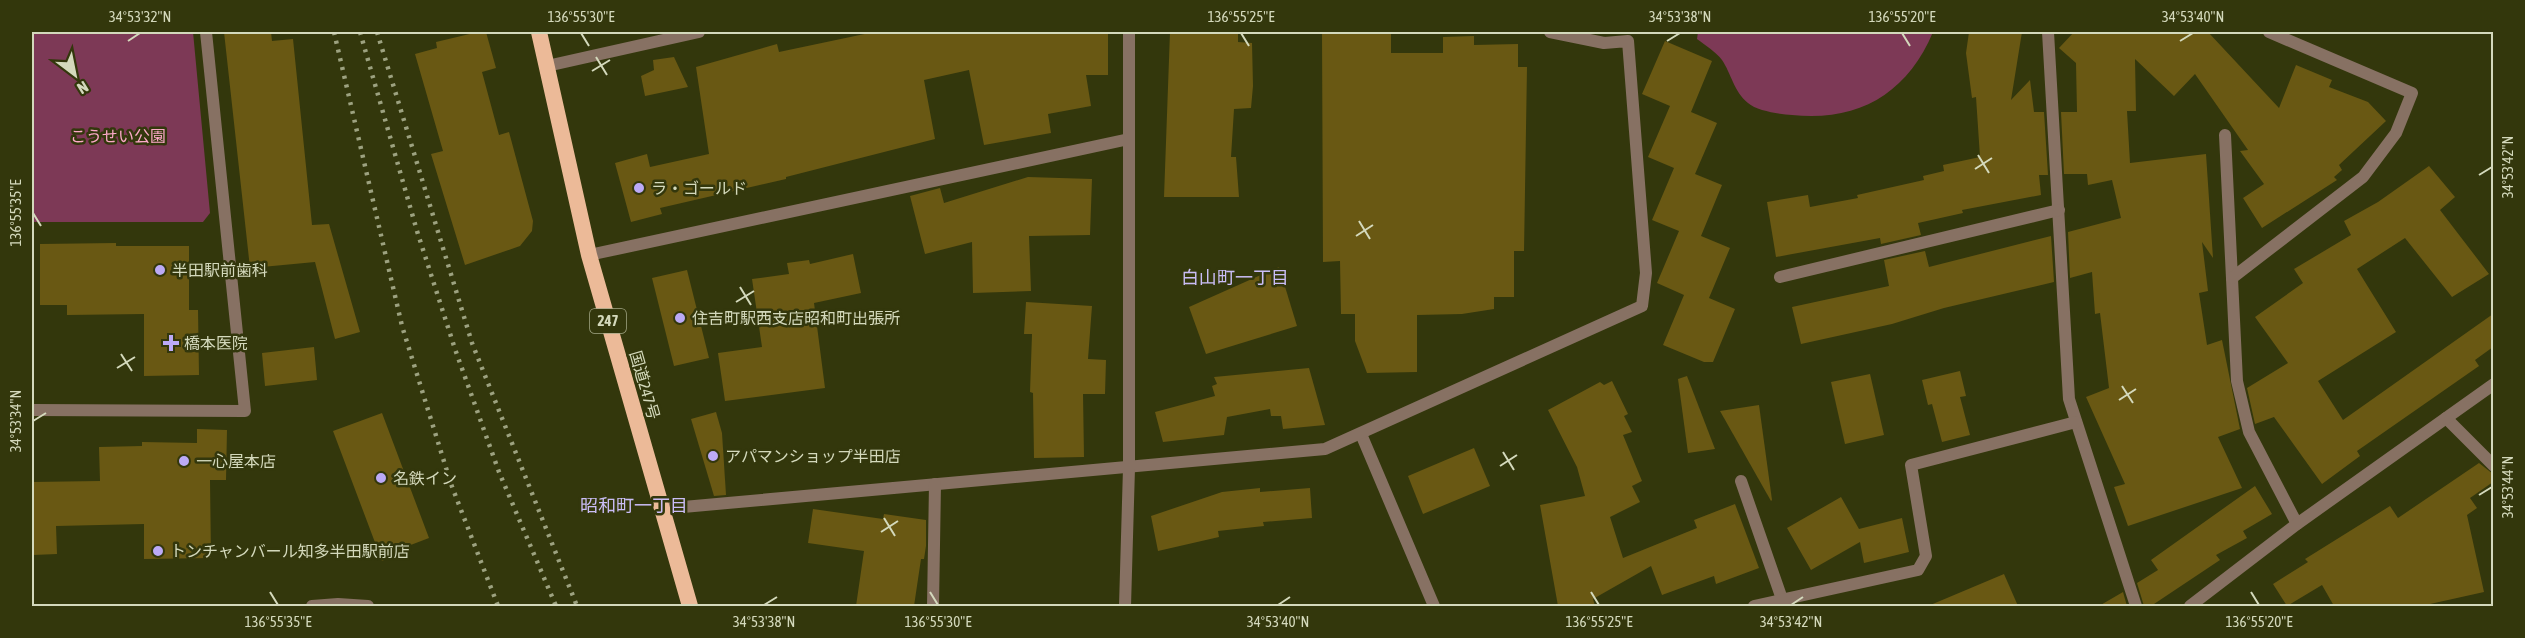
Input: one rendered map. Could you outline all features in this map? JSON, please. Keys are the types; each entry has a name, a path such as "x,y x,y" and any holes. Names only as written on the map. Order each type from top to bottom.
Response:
{"highway":[{"name":"国道247号","path":"539,32 589,255 690,606"}],"street":[{"path":"32,410 246,411 206,32"},
{"path":"547,66 699,32"},
{"path":"1125,606 1129,468 1129,32"},
{"path":"661,508 1325,449 1642,306 1646,273 1628,42 1604,43 1550,32"},
{"path":"2048,32 2069,399 2136,606"},
{"path":"2232,278 2363,177 2396,132 2412,93 2270,32"},
{"path":"2225,135 2237,381 2249,432 2297,524"},
{"path":"589,255 1128,139"},
{"path":"1780,277 2059,210"},
{"path":"2190,606 2297,524 2493,384"},
{"path":"2446,418 2493,466"},
{"path":"1754,606 1918,570 1926,556 1911,465 2076,422"},
{"path":"1361,434 1434,606"},
{"path":"1741,481 1782,599"},
{"path":"933,606 935,484"},
{"path":"312,606 339,604 368,606"}],"green space":[{"name":"こうせい公園","path":"32,32 193,32 210,213 203,222 32,222"},
{"path":"1698,32 1933,32 1922,54 1909,72 1878,99 1838,114 1816,116 1775,113 1748,103 1739,93 1722,60 1697,39"}],"building":[{"path":"224,32 271,32 272,41 293,39 312,225 329,224 360,332 335,339 315,262 250,268"},
{"path":"486,32 496,68 482,72 499,135 509,132 533,221 532,231 520,246 465,265 431,154 443,151 415,54 437,48 436,42"},
{"path":"874,32 1108,32 1108,75 1086,75 1091,106 1048,114 1051,133 984,145 969,70 924,80 935,139 786,177 786,179 660,208 662,214 631,222 615,163 647,154 650,167 709,154 696,67 777,44 779,52"},
{"path":"1170,32 1238,32 1238,42 1252,43 1251,108 1234,109 1231,157 1236,157 1239,197 1164,197"},
{"path":"1322,32 1391,32 1391,53 1443,53 1443,37 1474,36 1474,45 1518,44 1518,67 1527,67 1524,251 1514,251 1514,297 1494,297 1494,309 1462,314 1417,315 1417,372 1367,373 1355,341 1355,314 1341,314 1340,261 1323,262"},
{"path":"1969,32 2022,32 2011,100 2030,80 2034,112 2044,112 2048,175 2039,175 2041,195 1962,210 1963,213 1918,223 1921,235 1881,244 1880,238 1776,257 1767,202 1808,195 1810,207 1858,198 1857,195 1924,180 1923,176 1944,171 1943,165 1980,157 1976,97 1972,98 1966,53"},
{"path":"2074,32 2208,32 2279,108 2296,65 2332,80 2329,87 2368,102 2386,121 2339,165 2342,170 2334,177 2337,180 2262,228 2243,198 2264,184 2240,151 2248,150 2195,74 2174,96 2135,59 2136,111 2127,111 2130,163 2206,154 2213,258 2202,242 2208,291 2199,293 2207,345 2222,340 2240,429 2218,437 2242,488 2128,526 2114,487 2125,484 2086,397 2109,388 2100,313 2095,314 2092,272 2070,278 2068,232 2121,218 2112,180 2088,185 2087,174 2064,174 2061,112 2077,112 2076,63 2059,48"},
{"path":"1665,41 1712,61 1691,112 1717,123 1695,174 1722,185 1701,236 1730,248 1709,298 1735,309 1713,362 1704,362 1663,345 1684,295 1657,283 1679,231 1652,220 1674,168 1648,157 1670,106 1642,94"},
{"path":"674,57 688,87 645,96 641,76 654,70 653,60"},
{"path":"2429,166 2455,197 2440,210 2489,274 2452,297 2405,238 2357,269 2396,332 2318,381 2343,420 2493,314 2493,347 2475,360 2479,366 2357,451 2360,456 2322,484 2274,417 2255,424 2247,388 2288,363 2255,317 2303,283 2294,269 2351,235 2344,221 2378,202"},
{"path":"1028,177 1092,179 1090,235 1029,236 1031,291 973,293 972,242 925,254 910,196 940,188 944,203"},
{"path":"2051,236 2054,282 1944,308 1892,324 1801,344 1792,307 1889,286 1884,260 1925,251 1929,267"},
{"path":"116,243 116,246 189,246 189,310 198,310 199,375 144,376 144,314 67,315 67,305 40,305 40,244"},
{"path":"853,254 861,293 814,303 825,388 725,401 718,353 762,347 752,279 789,274 787,263 809,260 810,264"},
{"path":"1279,267 1297,326 1206,354 1189,307"},
{"name":"住吉町駅西支店昭和町出張所","path":"687,270 709,358 674,366 652,278"},
{"path":"1026,302 1092,306 1088,359 1106,360 1105,394 1083,394 1084,457 1034,458 1033,393 1030,392 1032,334 1024,334"},
{"path":"314,347 317,380 265,386 262,353"},
{"path":"1309,368 1325,425 1283,429 1281,416 1271,416 1270,409 1227,417 1224,435 1163,442 1155,412 1215,396 1212,386 1217,384 1214,377"},
{"path":"1960,371 1966,396 1960,397 1970,435 1942,442 1932,404 1928,405 1922,380"},
{"path":"1870,374 1884,435 1845,444 1831,382"},
{"path":"1687,376 1715,449 1688,453 1678,379"},
{"path":"1612,381 1628,414 1624,416 1632,432 1623,435 1642,481 1632,486 1640,502 1610,517 1623,558 1697,528 1694,520 1735,504 1759,568 1716,584 1714,576 1662,595 1651,566 1593,599 1595,606 1558,606 1540,505 1585,496 1577,467 1548,410 1600,382 1604,385"},
{"path":"1759,405 1772,500 1771,501 1720,411"},
{"name":"アパマンショップ半田店","path":"716,412 722,433 726,495 714,496 691,419"},
{"path":"382,413 429,538 408,546 409,550 382,561 333,431"},
{"path":"197,429 227,430 226,480 210,480 211,558 144,559 144,524 56,526 57,554 33,555 32,482 100,481 99,447 142,446 142,442 197,443"},
{"path":"1474,448 1490,486 1423,514 1408,476"},
{"path":"2479,463 2493,474 2493,482 2470,498 2477,508 2467,515 2484,592 2421,606 2334,606 2322,585 2287,606 2273,584 2308,562 2305,559 2390,506 2398,518"},
{"path":"2255,486 2272,514 2243,531 2247,538 2216,555 2220,560 2151,606 2144,606 2137,583 2158,570 2151,560"},
{"path":"1260,488 1260,492 1310,488 1312,518 1263,522 1264,526 1218,531 1219,537 1158,551 1151,516 1222,492"},
{"path":"1841,497 1859,529 1902,518 1909,552 1864,563 1860,542 1811,570 1787,528"},
{"path":"813,509 883,519 884,514 926,520 926,546 924,559 921,559 914,606 856,606 864,551 808,543"},
{"path":"2004,574 2018,606 1928,606"},
{"path":"2123,592 2127,606 2099,606"}],"railway":[{"path":"334,32 402,326 451,484 498,606"},
{"path":"360,32 417,231 455,349 499,472 556,606"},
{"path":"377,32 472,343 577,606"}],"place":[{"name":"ラ・ゴールド","path":"639,188"},
{"name":"半田駅前歯科","path":"160,270"},
{"name":"住吉町駅西支店昭和町出張所","path":"680,318"},
{"name":"橋本医院","path":"171,343"},
{"name":"アパマンショップ半田店","path":"713,456"},
{"name":"一心屋本店","path":"184,461"},
{"name":"名鉄イン","path":"381,478"},
{"name":"トンチャンバール知多半田駅前店","path":"158,551"}],"district":[{"name":"白山町一丁目","path":"1235,278"},
{"name":"昭和町一丁目","path":"634,506"}]}
